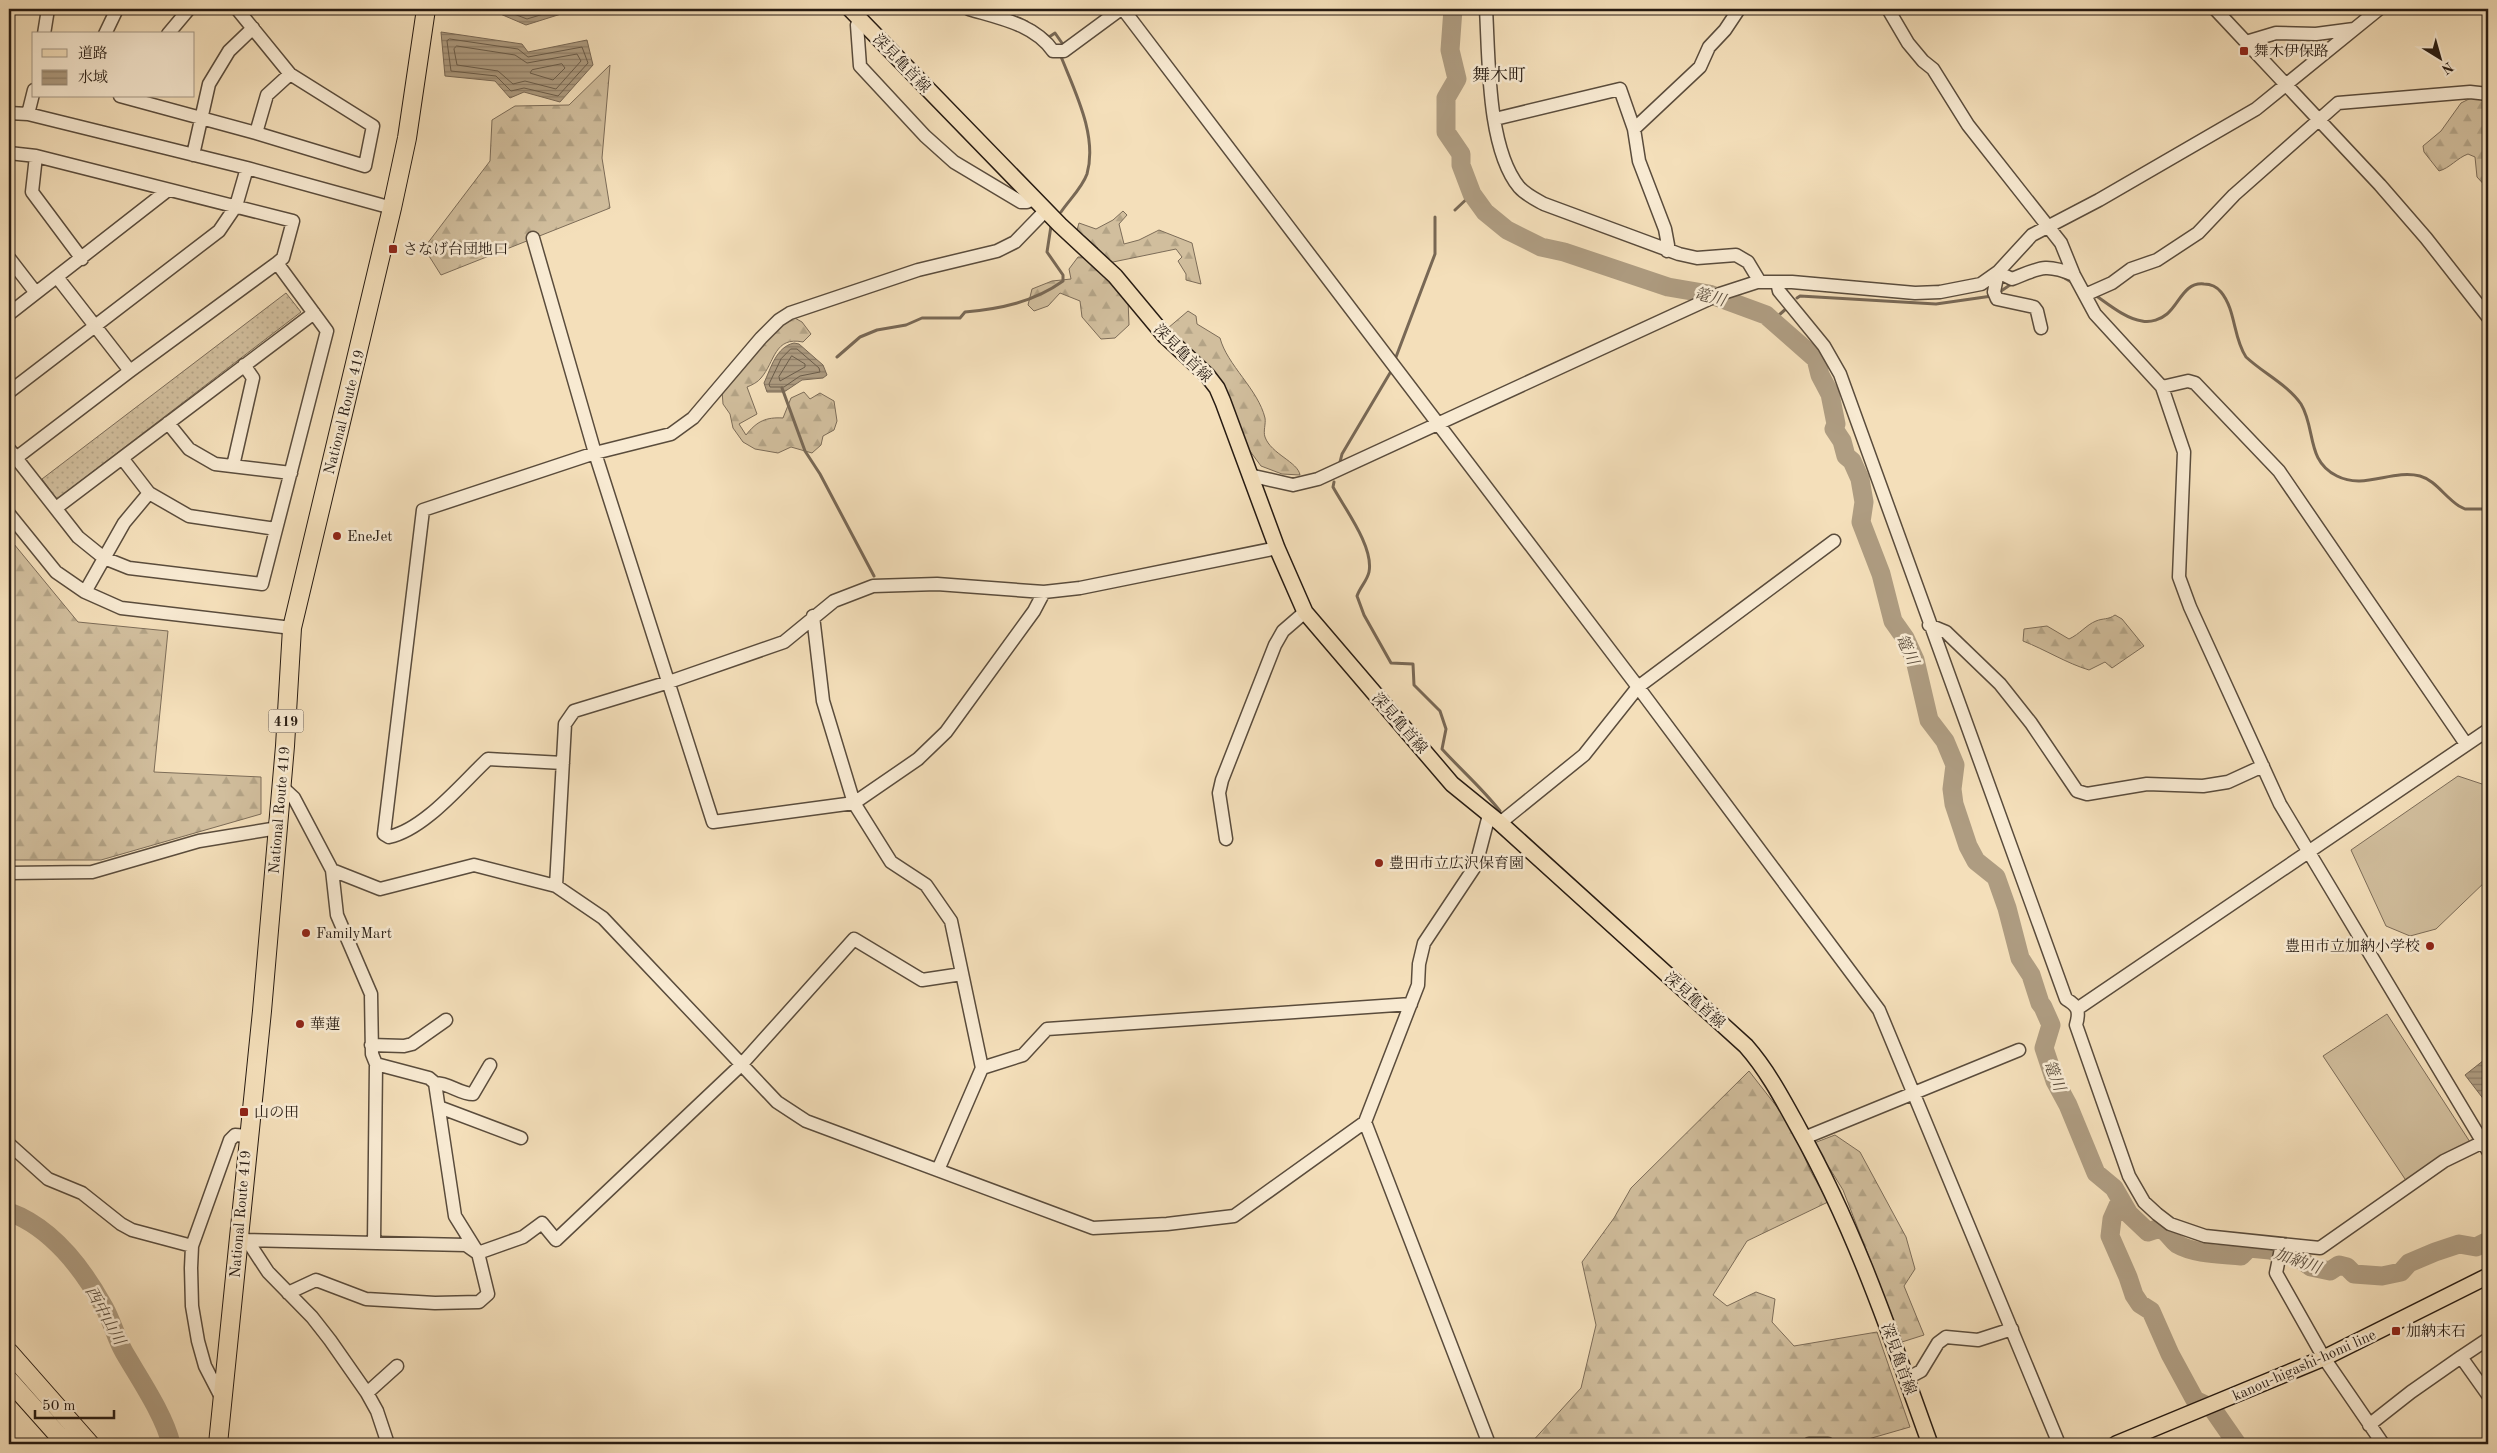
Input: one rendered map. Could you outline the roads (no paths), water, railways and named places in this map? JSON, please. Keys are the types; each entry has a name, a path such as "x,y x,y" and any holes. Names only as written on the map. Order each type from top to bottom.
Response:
{"highway":[{"name":"National Route 419","path":"218,1444 221,1397 243,1238 247,1136 278,828 292,628 392,208 407,138 426,9"},
{"path":"9,1352 90,1444"},
{"path":"9,1380 66,1444"}],"main road":[{"name":"深見亀首線","path":"855,14 1033,198 1115,276 1165,336 1207,375 1217,388 1223,402 1277,548 1305,612 1452,784 1495,819 1746,1046 1764,1067 1804,1138 1853,1234 1930,1444"},
{"name":"kanou-higashi-homi line","path":"2116,1444 2324,1358 2488,1276"}],"street":[{"path":"44,32 48,9"},
{"path":"106,32 117,9"},
{"path":"170,32 189,9"},
{"path":"132,98 145,100 365,166 373,126 290,74 237,9"},
{"path":"969,9 1026,28 1036,34 1053,51 1061,51 1122,9 1638,687 1879,1010 2059,1444"},
{"path":"1486,9 1492,106 1506,165 1520,188 1530,197 1667,251 1697,258 1736,255 1748,262 1758,282"},
{"path":"1634,129 1700,67 1709,46 1725,30 1739,9"},
{"path":"2215,9 2426,238 2488,317"},
{"path":"1250,474 1280,484 1303,484 1720,294 1758,282 1797,282 1915,293 1940,292 1981,284 1998,272 2032,235 2099,200 2256,109 2379,9"},
{"path":"1777,282 1779,291 1824,346 1840,374 2066,999 2075,1004 2077,1009 2079,1015 2076,1024 2129,1176 2144,1202 2170,1224 2205,1236 2282,1246 2320,1248 2444,1161 2486,1146 2280,804 2180,583 2184,452 2162,387 2095,314 2074,275 2065,251 2049,226 2039,218 1984,146 1933,69 1923,61 1908,43 1892,10"},
{"path":"855,14 858,62 888,98 954,162 1021,202 1027,202 1033,198"},
{"path":"193,155 209,84 230,51 253,28"},
{"path":"2246,42 2276,33 2316,34 2354,29"},
{"path":"256,133 267,95 290,74"},
{"path":"1495,119 1620,88 1634,129 1639,161 1665,229 1667,251"},
{"path":"2085,295 2112,283 2131,269 2157,260 2198,233 2234,195 2318,119 2343,101 2470,92 2488,94"},
{"path":"28,114 32,98"},
{"path":"9,114 28,114 247,168 392,208"},
{"path":"9,153 36,156 293,221 283,258 277,263 130,371 12,453 78,537 104,558 129,568 262,584 327,331 277,263"},
{"path":"36,156 32,192 82,258"},
{"path":"9,392 219,231 236,206 247,168"},
{"path":"9,314 168,190"},
{"path":"563,763 488,759 416,825 394,836 389,837 384,834 423,510 595,453 671,434 683,427 778,320 790,313 918,270 997,252 1021,236 1046,210"},
{"path":"532,238 595,453 713,822 854,803 918,760 946,732 1034,611 1044,592"},
{"path":"9,258 36,293"},
{"path":"1998,272 2012,279 2053,266 2074,275"},
{"path":"1998,272 1994,292 2002,300 2034,307 2041,328"},
{"path":"57,277 130,371"},
{"path":"56,508 314,312"},
{"path":"233,466 253,378 244,365"},
{"path":"2162,387 2188,382 2195,383 2279,471 2466,744"},
{"path":"168,423 189,449 215,464 290,473"},
{"path":"122,458 149,493 189,516 276,529"},
{"path":"85,592 124,523 149,493"},
{"path":"9,514 56,572 85,592 121,608 292,628"},
{"path":"332,870 380,889 474,864 556,886 603,918 777,1102 806,1121 1093,1228 1167,1224 1234,1216 1365,1122 1418,985 1419,964 1424,943 1476,865 1495,819 1584,755 1638,687 1834,540"},
{"path":"556,886 565,724 574,711 669,682 784,642 834,600 873,586 937,584 1044,592 1080,588 1277,548"},
{"path":"1226,839 1219,793 1222,780 1275,644 1283,631 1305,612"},
{"path":"813,616 823,701 854,803 891,862 926,885 950,921 962,974 982,1068 938,1170"},
{"path":"1930,625 1946,632 2000,684 2031,723 2077,791 2087,794 2147,784 2203,786 2228,782 2263,766"},
{"path":"2077,1009 2466,744 2487,733"},
{"path":"281,786 294,798 332,870 337,916 371,994 372,1054 376,1064 374,1242"},
{"path":"9,873 92,872 198,841 278,828"},
{"path":"478,1253 523,1237 542,1223 556,1240 741,1065 854,939 922,980 962,974"},
{"path":"982,1068 1023,1056 1047,1029 1411,1004"},
{"path":"372,1045 404,1046 412,1044 446,1020"},
{"path":"1804,1138 1914,1091 2019,1050"},
{"path":"376,1064 429,1078 435,1083 473,1094 490,1065"},
{"path":"288,1293 316,1280 366,1299 435,1303 479,1302 488,1294 478,1253 455,1216 435,1083"},
{"path":"439,1107 521,1138"},
{"path":"1365,1122 1489,1444"},
{"path":"221,1397 205,1366 198,1341 192,1306 192,1246 230,1140 235,1135 247,1136"},
{"path":"9,1144 48,1179 82,1193 121,1224 132,1230 192,1246"},
{"path":"243,1238 466,1245 478,1253"},
{"path":"243,1238 268,1272 312,1317 367,1393 377,1411 388,1444"},
{"path":"2282,1246 2276,1273 2324,1358 2383,1444"},
{"path":"1906,1379 1921,1371 1938,1342 1946,1337 1978,1340 2012,1330"},
{"path":"2370,1425 2411,1392 2488,1339"},
{"path":"2462,1357 2488,1394"},
{"path":"367,1393 397,1366"},
{"path":"1809,1444 1828,1444"}],"water":[{"path":"496,9 577,9 526,25 498,13"},
{"path":"441,32 522,44 528,52 587,40 593,65 560,102 524,92 510,98 495,81 445,76"},
{"path":"794,343 799,344 823,365 827,375 823,378 802,380 784,392 767,392 764,383 778,353"},
{"path":"2484,1060 2488,1066 2488,1105 2465,1075"}],"waterway":[{"name":"篭川","path":"1453,9 1450,50 1457,79 1446,98 1446,132 1461,154 1461,165 1472,194 1485,212 1507,230 1541,247 1564,252 1668,287 1709,294 1766,315 1816,359 1820,375 1830,394 1836,424 1834,429 1842,441 1846,456 1852,461 1860,479 1864,502 1861,522 1881,574 1893,621 1905,638 1915,660 1929,720 1945,741 1955,765 1952,789 1954,804 1968,846 1976,861 1996,877 2007,908 2020,958 2031,975 2040,1003 2051,1025 2044,1048 2055,1081 2068,1105 2096,1173 2114,1188 2129,1214 2148,1232 2160,1228 2177,1244 2191,1250 2241,1256 2249,1248 2270,1250 2297,1257 2311,1267 2330,1271 2339,1265 2347,1267 2354,1274 2382,1276 2401,1272 2409,1263 2435,1252 2459,1244 2476,1247 2488,1241"},
{"path":"1007,14 1027,22"},
{"path":"1032,25 1049,37 1055,33 1064,46"},
{"path":"1060,54 1083,113 1087,128 1090,159 1085,179 1061,212"},
{"path":"1455,210 1472,194"},
{"path":"1396,357 1435,254 1435,217"},
{"path":"837,357 860,337 877,330 906,325 922,318 960,318 965,312 991,309 1016,303 1052,288 1063,281 1063,275 1047,252 1051,226"},
{"path":"2061,276 2073,283"},
{"path":"1998,293 2013,283"},
{"path":"2095,295 2117,311 2136,320 2152,321 2167,314 2192,286 2197,284 2214,286 2226,299 2246,357 2282,385 2301,404 2306,414 2316,453 2320,462 2327,470 2347,480 2357,481 2399,475 2420,476 2430,481 2465,509 2488,509"},
{"path":"1797,298 1800,296 1936,304 1992,296"},
{"path":"1766,315 1779,315 1787,308"},
{"path":"1340,462 1342,454 1390,373"},
{"path":"782,388 805,451 820,474 874,576"},
{"path":"1334,482 1333,487 1357,528 1367,551 1369,572 1357,596 1364,615 1391,663 1413,664 1414,685 1440,711 1446,729 1442,749 1500,811"},
{"name":"篭川","path":"2120,1201 2112,1219 2110,1236 2134,1295 2140,1304 2151,1311 2170,1354 2195,1400 2212,1408 2237,1444"},
{"name":"西中山川","path":"9,1212 39,1228 52,1239 76,1264 86,1278 107,1312 124,1352 157,1409 171,1444"}],"place":[{"name":"舞木伊保路","path":"2244,51"},
{"name":"さなげ台団地口","path":"393,249"},
{"name":"EneJet","path":"337,536"},
{"name":"豊田市立広沢保育園","path":"1379,863"},
{"name":"FamilyMart","path":"306,933"},
{"name":"豊田市立加納小学校","path":"2430,946"},
{"name":"華蓮","path":"300,1024"},
{"name":"山の田","path":"244,1112"},
{"name":"加納末石","path":"2396,1331"}],"district":[{"name":"舞木町","path":"1499,75"}],"water label":[{"name":"加納川","path":"2298,1260"}]}
